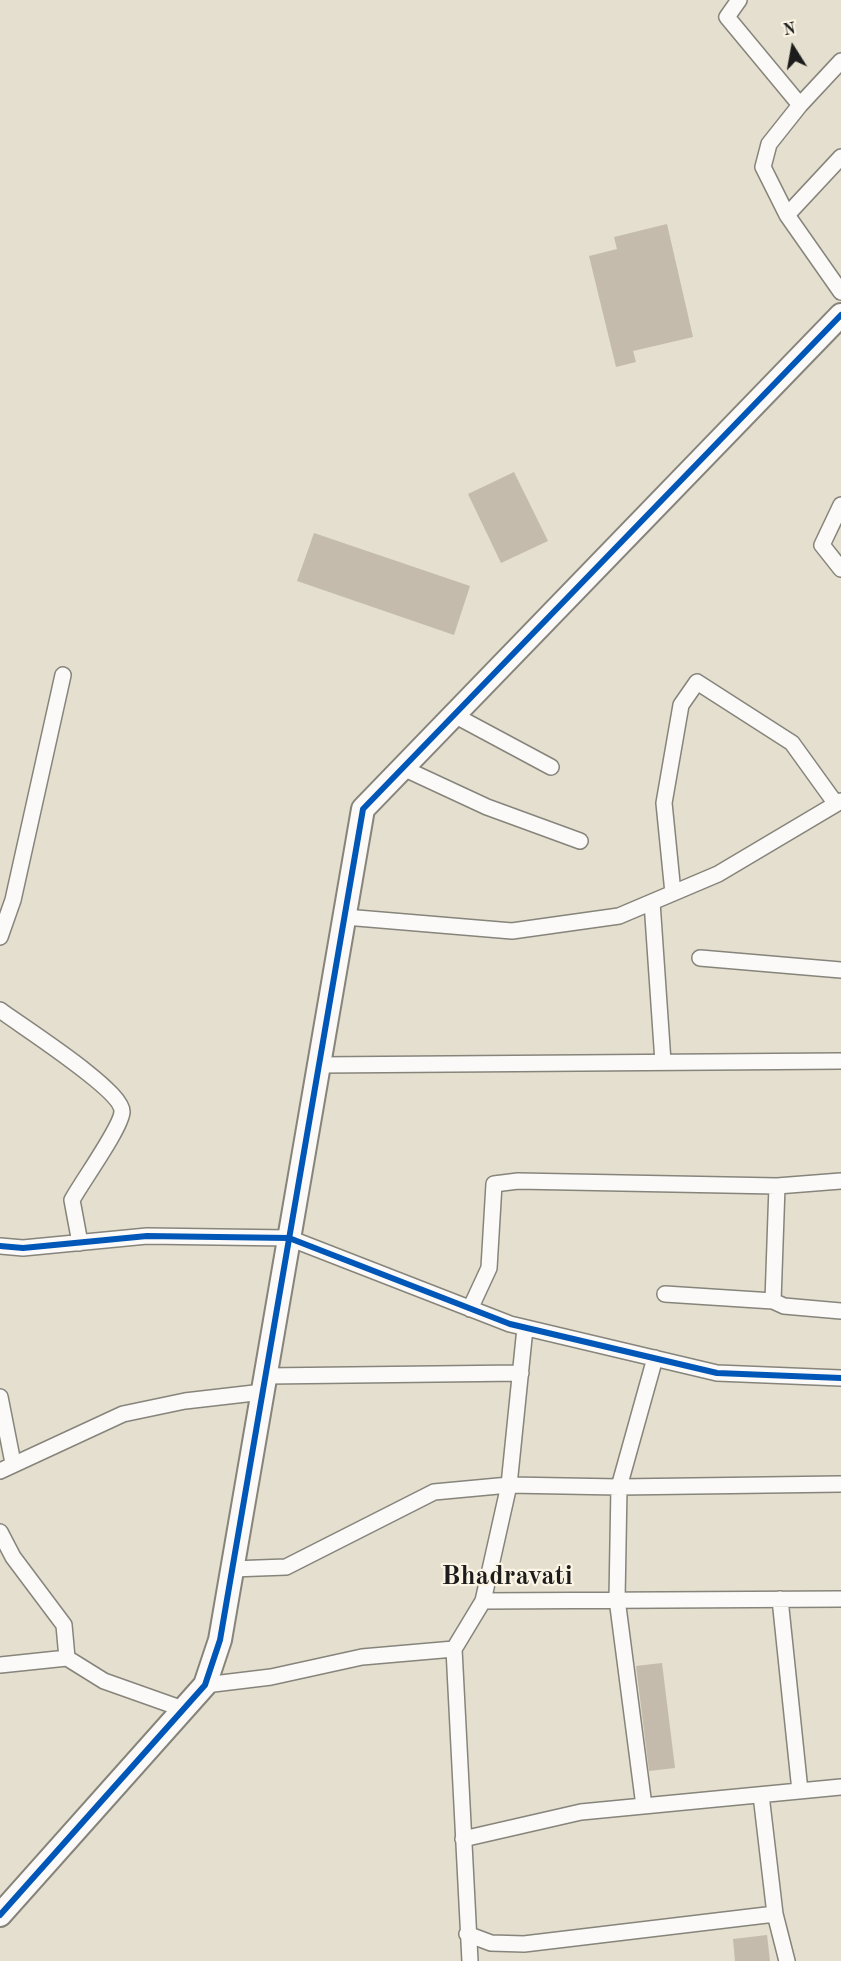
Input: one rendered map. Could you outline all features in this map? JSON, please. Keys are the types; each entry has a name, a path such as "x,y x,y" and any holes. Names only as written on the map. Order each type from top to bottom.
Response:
{"street":[{"path":"739,0 727,17 800,105"},
{"path":"841,61 800,105 769,144 763,167 787,215 841,292"},
{"path":"787,215 841,157"},
{"path":"0,1915 205,1685 220,1640 363,809 841,315"},
{"path":"841,505 822,545 841,569"},
{"path":"0,937 13,900 63,675"},
{"path":"345,917 512,931 619,916 718,874 838,803 792,743 697,682 681,705 664,803 673,893"},
{"path":"454,715 550,767"},
{"path":"403,768 487,807 580,841"},
{"path":"652,902 663,1062"},
{"path":"700,958 841,970"},
{"path":"0,1010 101,1083 120,1102 122,1114 111,1137 72,1200 80,1243"},
{"path":"319,1065 841,1060"},
{"path":"470,1309 489,1268 494,1184 518,1181 777,1185 841,1181"},
{"path":"773,1301 777,1185"},
{"path":"0,1246 23,1248 147,1236 289,1238 470,1309 525,1328 717,1373 841,1378"},
{"path":"665,1294 773,1301 784,1306 841,1311"},
{"path":"470,1961 454,1649 483,1601 509,1485 525,1328"},
{"path":"644,1806 617,1599 619,1487 655,1358"},
{"path":"0,1396 7,1467 22,1463 123,1414 264,1384 521,1373"},
{"path":"232,1569 286,1567 434,1492 509,1485 619,1487 841,1484"},
{"path":"0,1532 13,1557 64,1625 67,1658"},
{"path":"780,1599 800,1791"},
{"path":"483,1601 841,1599"},
{"path":"205,1685 271,1677 362,1657 454,1649"},
{"path":"0,1665 67,1658 104,1681 183,1709"},
{"path":"463,1839 581,1812 841,1787"},
{"path":"761,1795 775,1914 787,1961"},
{"path":"467,1934 491,1943 524,1944 775,1914"}],"building":[{"path":"667,224 693,337 633,351 636,362 616,367 589,256 617,249 614,237"},
{"path":"514,472 548,541 501,563 468,494"},
{"path":"314,533 470,586 454,635 297,581"},
{"path":"662,1663 675,1768 649,1771 636,1666"},
{"path":"767,1935 770,1961 735,1961 733,1939"}],"cycle path":[{"path":"0,1915 205,1685 220,1640 363,809 841,315"},
{"path":"0,1246 23,1248 147,1236 289,1238 510,1324 717,1373 841,1378"}],"district":[{"name":"Bhadravati","path":"507,1577"}]}
